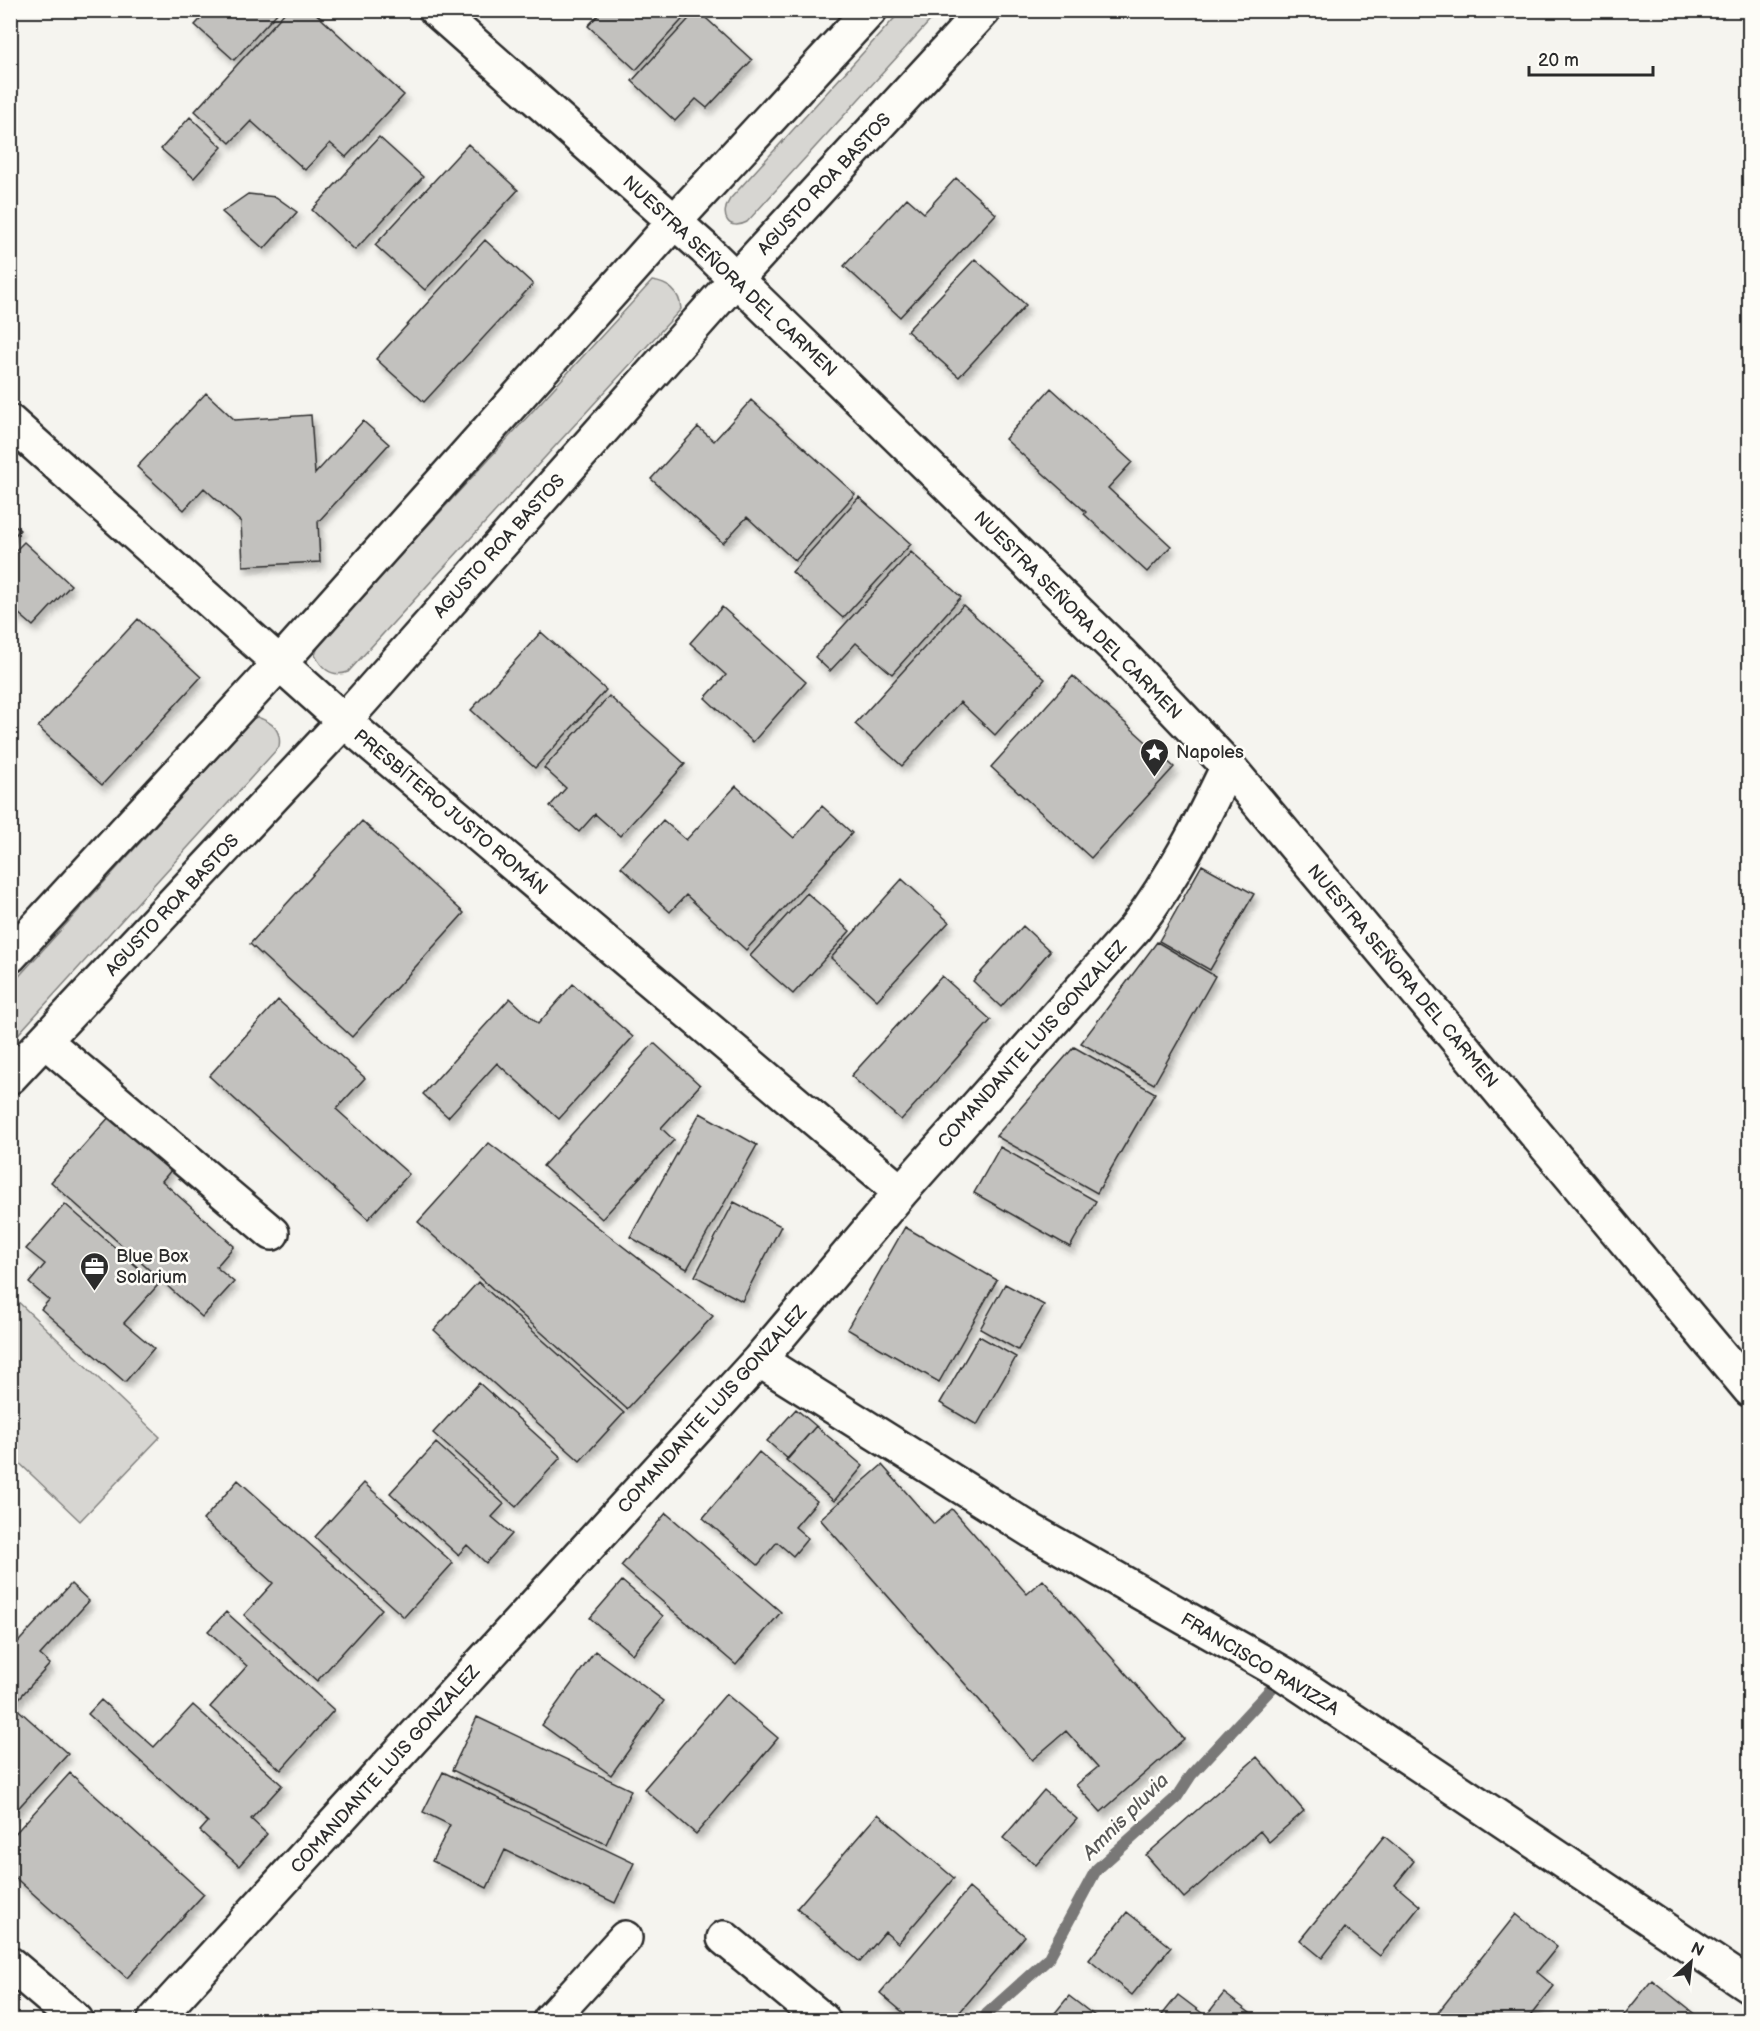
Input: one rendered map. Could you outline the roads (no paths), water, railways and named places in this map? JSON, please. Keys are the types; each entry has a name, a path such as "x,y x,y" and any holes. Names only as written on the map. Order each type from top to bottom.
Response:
{"street":[{"name":"NUESTRA SEÑORA DEL CARMEN","path":"436,10 675,221 736,279 1119,652 1228,766 1749,1390"},
{"path":"10,956 280,663 675,221 870,10"},
{"name":"AGUSTO ROA BASTOS","path":"10,1077 344,721 736,279 984,10"},
{"name":"PRESBÍTERO JUSTO ROMÁN","path":"10,422 344,721 901,1191"},
{"name":"COMANDANTE LUIS GONZALEZ","path":"155,2020 759,1360 901,1191 1141,921 1198,829 1228,766"},
{"path":"45,1041 272,1233"},
{"name":"FRANCISCO RAVIZZA","path":"759,1360 1032,1531 1284,1674 1749,1986"},
{"path":"550,2020 625,1938"},
{"path":"724,1938 823,2020"},
{"path":"10,1964 76,2020"}],"waterway":[{"name":"Amnis pluvia","path":"984,2020 987,2014 1048,1959 1096,1870 1176,1798 1191,1775 1283,1676"}],"place":[{"name":"Napoles","path":"1155,778"},
{"name":"Blue Box Solarium","path":"95,1292"}]}
